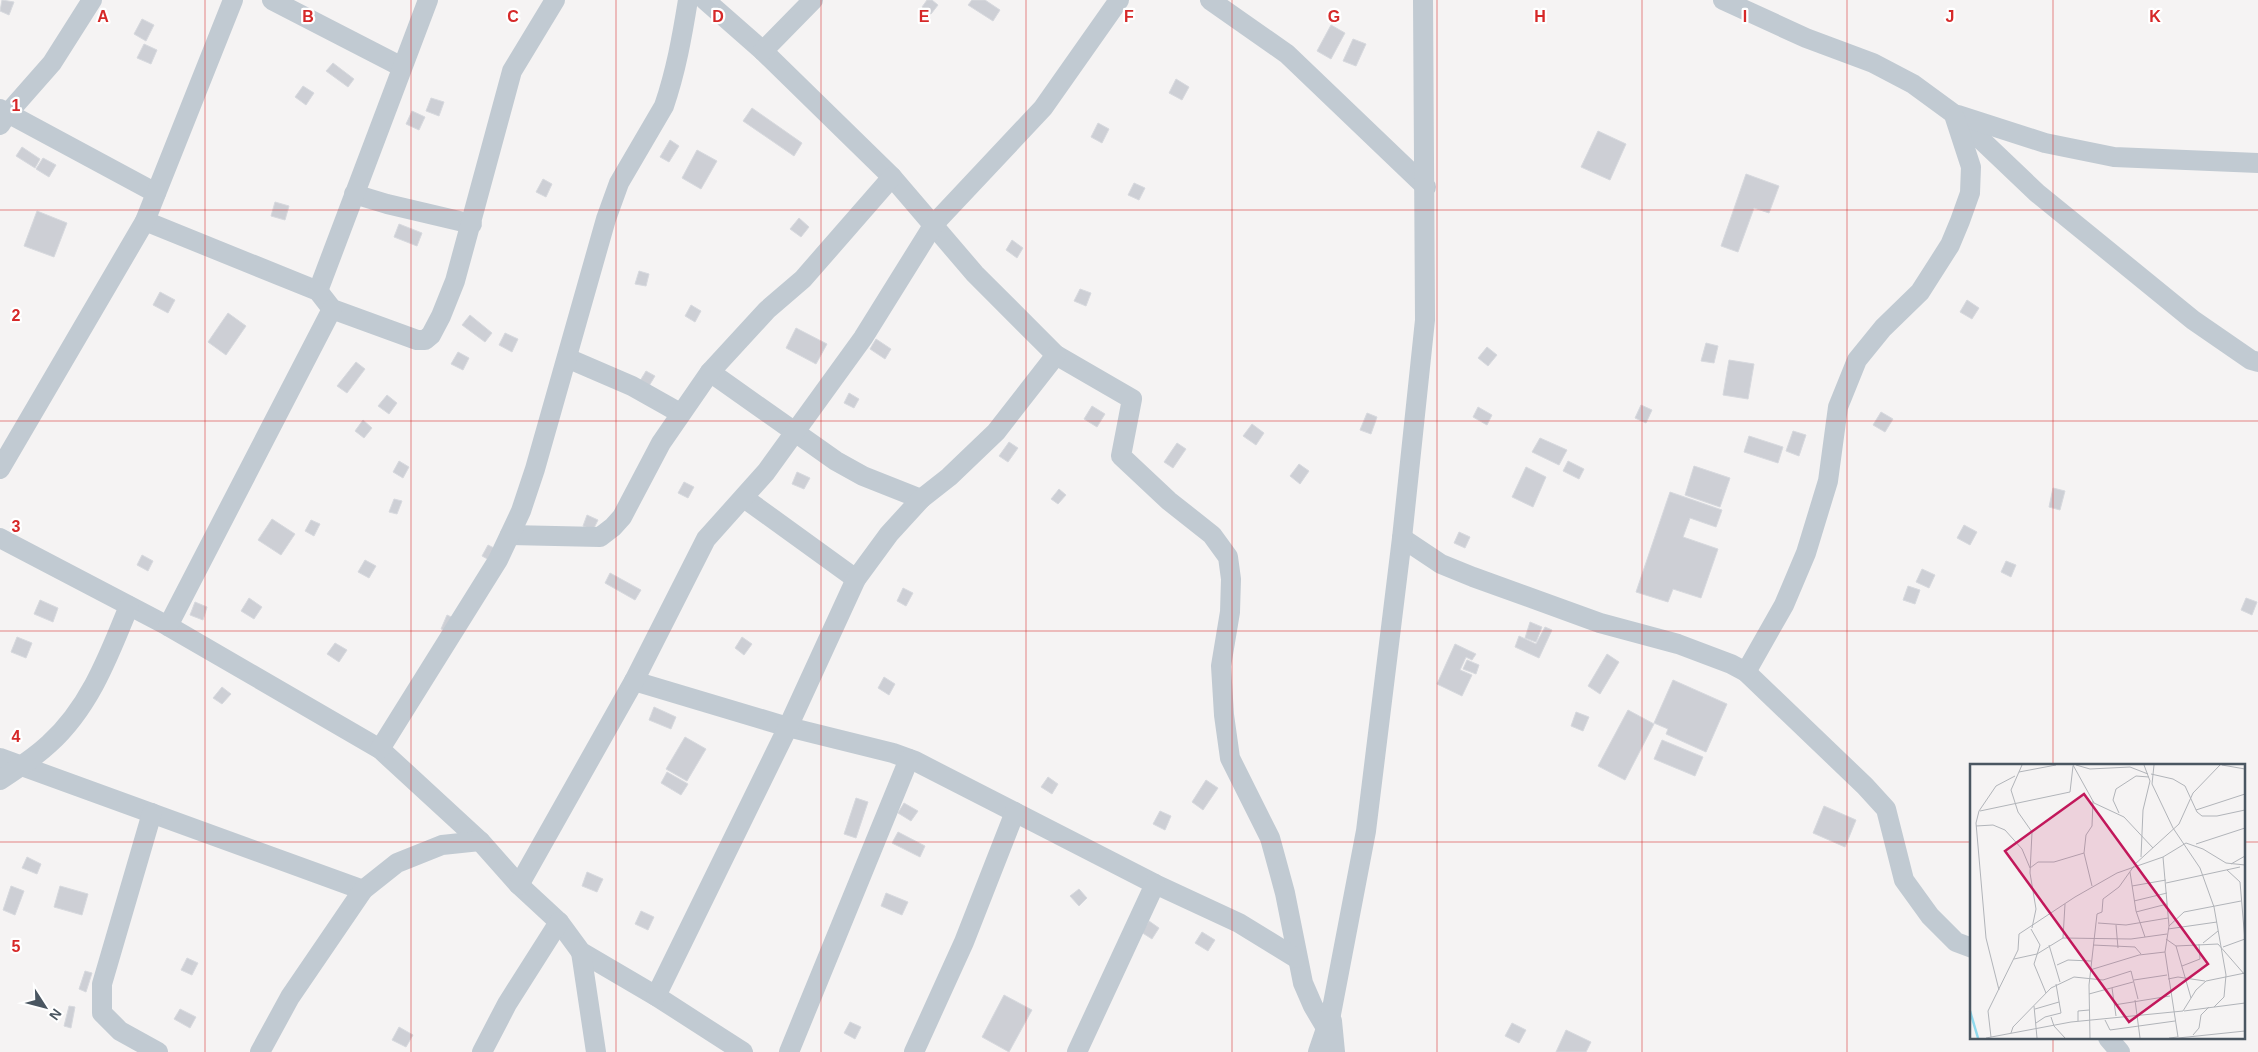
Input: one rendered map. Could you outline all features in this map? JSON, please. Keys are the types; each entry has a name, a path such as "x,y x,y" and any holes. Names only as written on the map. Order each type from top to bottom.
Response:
{"street":[{"path":"92,0 52,63 3,115 156,193"},
{"path":"0,469 145,221 233,0"},
{"path":"272,0 402,67"},
{"path":"318,291 428,0"},
{"path":"145,221 318,291 332,309 416,340 425,340 431,335 441,316 455,282 512,70 554,0"},
{"path":"380,749 498,560 510,535 535,469 606,219 619,183 666,100 678,66 688,0"},
{"path":"705,0 763,51 892,177 975,274 1056,354 1132,399 1121,456 1169,500 1212,535 1228,557 1231,579 1230,612 1221,666 1224,715 1230,758 1270,838 1285,893 1296,958 1312,1006 1329,1021 1335,1052"},
{"path":"763,51 813,0"},
{"path":"519,885 634,681 696,555 706,539 744,498 863,338 934,224 1042,108 1119,0"},
{"path":"1210,0 1287,54 1426,187"},
{"path":"1318,1052 1329,1021 1366,831 1402,538 1425,320 1426,187 1423,0"},
{"path":"1723,0 1806,38 1873,63 1913,84 1954,114 2037,193 2193,320 2251,360 2258,362"},
{"path":"1954,114 2045,143 2114,157 2258,163"},
{"path":"1746,672 1784,606 1806,553 1828,481 1838,407 1856,360 1883,328 1920,292 1950,245 1960,221 1970,193 1971,167 1954,114"},
{"path":"510,535 600,537 613,528 622,517 680,413 710,372 767,310 803,279 892,177"},
{"path":"354,194 387,204 472,224"},
{"path":"168,626 332,309"},
{"path":"656,996 788,727 856,579 889,534 921,499 949,477 996,432 1056,354"},
{"path":"567,358 632,386 680,413"},
{"path":"710,372 836,462 863,476 921,499"},
{"path":"744,498 856,579"},
{"path":"0,538 168,626 380,749 480,840 519,885 559,922 581,952 656,996 743,1052"},
{"path":"1402,538 1441,564 1472,577 1600,623 1678,644 1731,664 1746,672 1865,786 1886,809 1904,880 1930,916 1956,942 1970,947"},
{"path":"0,780 50,744 78,712 106,663 129,606"},
{"path":"634,681 788,727 909,759 1155,884 1239,923 1296,958"},
{"path":"0,758 364,890"},
{"path":"789,1052 909,759"},
{"path":"152,812 102,984 102,1013 120,1031 158,1052"},
{"path":"914,1052 964,942 1015,812"},
{"path":"260,1052 290,997 364,890 397,863 442,846 480,840"},
{"path":"1077,1052 1155,884"},
{"path":"482,1052 507,1004 559,922"},
{"path":"581,952 596,1052"},
{"path":"2110,1040 2120,1052"}],"building":[{"path":"2,0 14,2 9,15 0,11"},
{"path":"927,0 932,0 938,5 931,14 922,7"},
{"path":"972,0 985,0 1000,10 993,21 968,5"},
{"path":"142,19 154,25 146,41 134,34"},
{"path":"1331,25 1345,33 1331,59 1317,51"},
{"path":"1353,39 1366,44 1356,66 1343,61"},
{"path":"144,44 157,50 151,64 137,58"},
{"path":"333,63 354,79 348,87 326,71"},
{"path":"1176,79 1189,87 1182,100 1169,93"},
{"path":"303,86 314,93 306,105 295,97"},
{"path":"431,98 444,102 439,116 426,111"},
{"path":"752,108 802,143 794,156 743,121"},
{"path":"412,111 425,117 419,130 406,124"},
{"path":"1098,123 1109,129 1102,143 1091,137"},
{"path":"1598,131 1626,144 1610,180 1581,167"},
{"path":"670,140 679,146 669,162 660,157"},
{"path":"22,147 40,159 35,168 16,156"},
{"path":"697,150 717,161 701,189 682,178"},
{"path":"43,158 56,165 49,177 36,169"},
{"path":"1746,174 1779,186 1769,213 1754,208 1738,252 1721,246"},
{"path":"543,179 552,184 546,197 536,192"},
{"path":"1134,183 1145,188 1139,200 1128,195"},
{"path":"275,202 289,206 285,220 271,216"},
{"path":"37,211 67,223 54,257 24,246"},
{"path":"799,218 809,227 801,237 790,229"},
{"path":"399,224 422,233 417,246 394,237"},
{"path":"1012,240 1023,248 1017,258 1006,250"},
{"path":"639,271 649,274 646,286 635,284"},
{"path":"1080,289 1091,293 1086,306 1074,301"},
{"path":"160,292 175,300 168,313 153,305"},
{"path":"1967,300 1979,308 1972,319 1960,312"},
{"path":"691,305 701,311 695,322 685,316"},
{"path":"228,313 246,326 226,355 208,342"},
{"path":"470,315 492,333 485,342 462,325"},
{"path":"796,328 827,344 816,364 786,348"},
{"path":"505,333 518,339 512,352 499,345"},
{"path":"876,339 891,349 885,359 870,349"},
{"path":"1706,343 1718,346 1714,363 1701,361"},
{"path":"1487,347 1497,355 1488,366 1478,358"},
{"path":"458,352 469,358 463,370 451,364"},
{"path":"1729,360 1754,364 1748,399 1723,395"},
{"path":"356,362 365,369 347,393 337,386"},
{"path":"646,371 655,376 649,386 640,381"},
{"path":"849,393 859,399 854,408 844,403"},
{"path":"387,395 397,403 389,414 378,406"},
{"path":"1641,405 1652,410 1646,423 1635,418"},
{"path":"1092,406 1105,414 1097,427 1084,419"},
{"path":"1478,407 1492,415 1487,425 1473,417"},
{"path":"1881,412 1893,419 1885,432 1873,425"},
{"path":"1367,413 1377,417 1371,434 1360,430"},
{"path":"363,420 372,428 364,438 355,431"},
{"path":"1252,424 1264,433 1256,445 1243,436"},
{"path":"1793,431 1806,435 1799,456 1786,451"},
{"path":"1749,436 1783,447 1778,463 1744,452"},
{"path":"1540,438 1567,450 1559,465 1532,452"},
{"path":"1009,442 1018,448 1008,462 999,456"},
{"path":"1177,443 1186,449 1173,468 1164,462"},
{"path":"399,461 409,467 403,478 393,472"},
{"path":"1568,461 1584,469 1579,479 1563,471"},
{"path":"1299,464 1309,471 1300,484 1290,476"},
{"path":"1694,466 1730,478 1720,507 1685,495"},
{"path":"1526,467 1546,477 1533,507 1512,497"},
{"path":"797,472 810,478 804,489 792,484"},
{"path":"684,482 694,487 688,498 678,493"},
{"path":"2053,488 2065,491 2060,510 2049,507"},
{"path":"1059,489 1066,495 1058,504 1051,499"},
{"path":"1670,492 1722,510 1716,527 1690,518 1683,537 1718,549 1701,598 1673,589 1668,602 1636,592"},
{"path":"394,499 402,501 397,514 389,512"},
{"path":"587,515 598,520 593,530 583,526"},
{"path":"272,519 295,534 281,555 258,540"},
{"path":"311,520 320,524 314,536 305,531"},
{"path":"1964,525 1977,532 1970,545 1957,538"},
{"path":"1459,532 1470,537 1465,548 1454,543"},
{"path":"488,545 500,551 493,562 482,556"},
{"path":"142,555 153,561 148,571 137,565"},
{"path":"365,560 376,566 369,578 358,572"},
{"path":"2006,561 2016,565 2011,577 2001,572"},
{"path":"1922,569 1935,575 1929,588 1916,582"},
{"path":"610,573 641,590 635,600 605,583"},
{"path":"1908,586 1920,590 1915,604 1903,600"},
{"path":"903,588 913,593 906,606 897,601"},
{"path":"249,598 262,607 254,619 241,611"},
{"path":"2246,598 2257,602 2252,615 2241,610"},
{"path":"40,600 58,608 53,622 34,614"},
{"path":"195,602 207,607 203,620 190,615"},
{"path":"447,615 458,620 452,633 441,629"},
{"path":"1530,622 1542,627 1536,642 1525,638"},
{"path":"1545,627 1552,630 1539,658 1515,647 1519,636 1536,644"},
{"path":"17,637 32,643 26,658 11,652"},
{"path":"742,637 752,644 744,655 735,648"},
{"path":"335,643 347,650 339,662 327,654"},
{"path":"1455,644 1476,654 1472,660 1466,657 1460,670 1472,675 1462,696 1437,684"},
{"path":"1607,654 1619,662 1600,694 1588,686"},
{"path":"1467,660 1479,665 1476,674 1463,669"},
{"path":"884,677 895,684 889,695 878,688"},
{"path":"1673,680 1727,704 1706,752 1666,734 1668,729 1654,723"},
{"path":"222,687 231,694 222,704 213,698"},
{"path":"654,707 676,717 671,729 649,720"},
{"path":"1628,710 1654,724 1625,780 1598,766"},
{"path":"1576,712 1589,717 1583,731 1571,726"},
{"path":"685,737 706,749 687,781 666,769"},
{"path":"1662,740 1703,757 1695,776 1654,759"},
{"path":"667,772 688,784 681,795 661,783"},
{"path":"1048,777 1058,784 1052,794 1041,787"},
{"path":"1206,780 1218,788 1203,810 1192,802"},
{"path":"856,798 868,802 856,838 844,834"},
{"path":"904,803 918,811 911,821 898,813"},
{"path":"1824,806 1856,820 1845,847 1813,833"},
{"path":"1160,811 1171,816 1165,830 1153,824"},
{"path":"898,832 925,846 920,857 892,843"},
{"path":"27,857 41,864 37,874 22,868"},
{"path":"587,872 603,879 597,892 582,886"},
{"path":"11,886 24,891 15,915 3,910"},
{"path":"60,886 88,894 82,915 54,907"},
{"path":"1079,889 1087,898 1079,906 1070,896"},
{"path":"886,893 908,902 902,915 881,906"},
{"path":"641,911 654,917 648,930 635,924"},
{"path":"1149,921 1159,928 1152,939 1141,932"},
{"path":"1202,932 1215,940 1208,951 1195,943"},
{"path":"187,958 198,963 192,975 181,970"},
{"path":"85,971 92,973 86,992 79,989"},
{"path":"1004,995 1032,1010 1009,1052 982,1037"},
{"path":"69,1006 75,1007 71,1028 64,1026"},
{"path":"180,1009 196,1017 190,1028 174,1019"},
{"path":"850,1022 861,1027 855,1039 844,1033"},
{"path":"1512,1023 1526,1030 1519,1043 1505,1036"},
{"path":"399,1027 413,1035 406,1047 392,1040"},
{"path":"1566,1030 1591,1042 1586,1052 1556,1052"}]}
